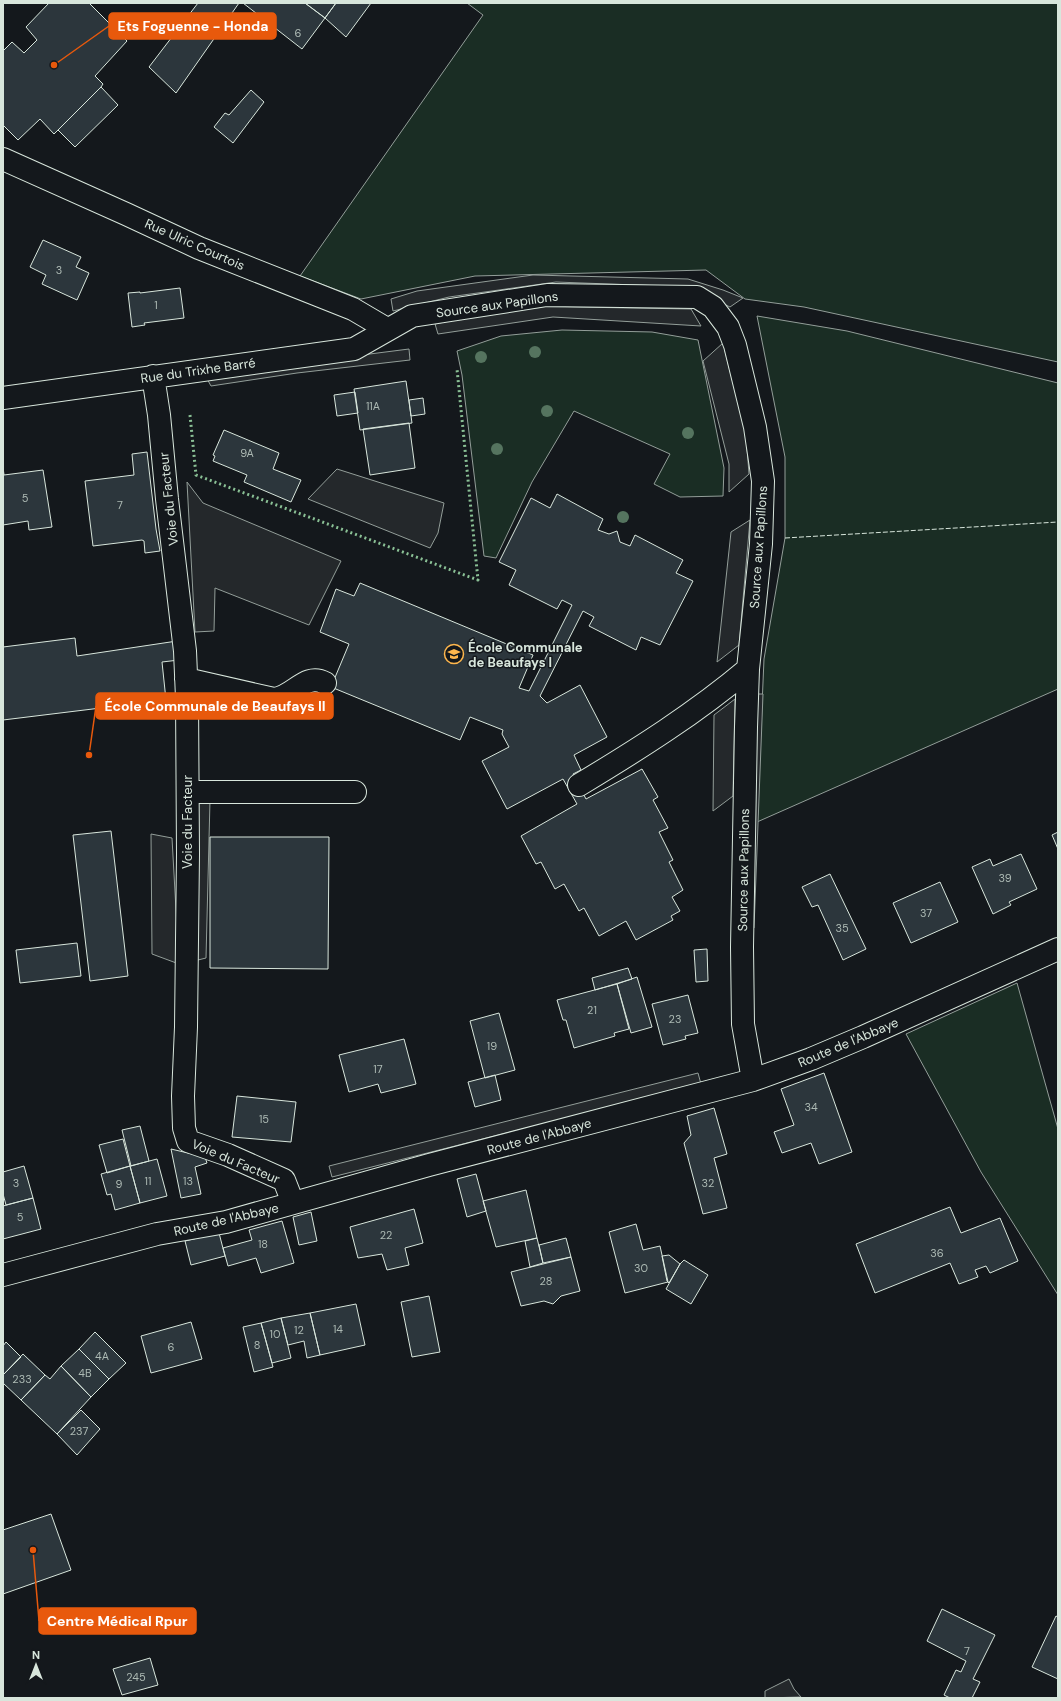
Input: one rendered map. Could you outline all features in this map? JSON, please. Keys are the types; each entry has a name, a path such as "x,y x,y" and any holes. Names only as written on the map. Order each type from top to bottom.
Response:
{"street":[{"name":"Rue Ulric Courtois","path":"3,159 198,248 353,309 387,329"},
{"name":"Source aux Papillons","path":"387,329 412,316 547,295 697,298 713,307 728,327 735,346 755,426 763,481 761,544 748,669 745,798 743,1024 753,1080"},
{"name":"Rue du Trixhe Barré","path":"3,398 354,349 387,329"},
{"name":"Voie du Facteur","path":"153,376 159,414 167,498 185,651 188,792 186,1027 183,1096 184,1128 188,1141 228,1155 284,1180 293,1203"},
{"path":"579,785 638,749 721,692 748,669"},
{"path":"186,679 274,699 282,698 290,694 304,683 313,681 321,681 325,683"},
{"path":"188,792 355,792"},
{"name":"Route de l'Abbaye","path":"3,1275 157,1234 226,1222 429,1165 753,1080 811,1059 864,1037 1058,949"}],"green space":[{"path":"467,3 1058,3 1058,362 804,307 745,299 706,270 475,276 361,299 300,276 483,15"},
{"path":"757,316 847,331 1058,383 1058,689 757,822 764,659 785,538 785,457"},
{"path":"562,330 652,332 698,340 724,468 723,496 680,497 654,484 670,454 574,411 532,482 496,558 484,556 462,375 457,351 501,336"},
{"path":"1017,983 1058,1129 1058,1295 981,1172 906,1034"}],"shaded area":[{"path":"533,275 688,279 743,298 730,307 689,287 556,282 449,297 393,311 391,299 417,291"},
{"path":"517,306 691,309 701,326 553,317 438,334 435,324"},
{"path":"723,343 746,435 749,474 729,492 729,464 703,361"},
{"path":"409,349 410,360 297,373 211,386 205,375"},
{"path":"337,469 444,503 438,533 430,548 308,499"},
{"path":"187,482 203,503 341,561 309,625 215,588 214,631 195,632"},
{"path":"750,520 739,645 717,662 731,532"},
{"path":"755,694 763,694 754,928 748,928"},
{"path":"735,699 733,796 713,811 714,715"},
{"path":"195,800 210,800 206,958 194,961"},
{"path":"151,834 172,838 179,964 152,954"},
{"path":"698,1073 701,1084 332,1177 329,1166"},
{"path":"789,1679 794,1689 801,1697 765,1698 765,1691"}],"building":[{"path":"49,3 89,3 127,41 95,76 103,84 101,87 54,134 40,119 18,140 3,125 3,51 12,42 24,53 37,40 26,27"},
{"path":"198,3 239,3 176,93 149,67"},
{"path":"243,3 305,3 325,18 302,49"},
{"path":"305,3 336,3 325,18"},
{"path":"336,3 371,3 346,37 325,18"},
{"path":"101,87 118,105 75,147 58,130"},
{"path":"251,90 264,102 233,143 214,127 225,113 229,115"},
{"path":"43,240 81,257 76,267 89,273 77,300 42,284 46,275 30,267"},
{"path":"180,288 184,318 144,323 145,325 132,327 128,293"},
{"path":"406,381 412,423 360,430 354,389"},
{"path":"355,392 358,413 337,416 334,395"},
{"path":"423,398 425,414 411,416 409,400"},
{"path":"409,423 415,468 370,475 363,429"},
{"path":"224,430 279,453 273,469 301,480 291,502 244,482 247,475 213,461 215,456 213,455"},
{"path":"147,452 160,551 145,553 144,541 142,540 93,546 85,481 134,475 132,454"},
{"path":"3,467 4,475 43,470 52,527 29,530 28,521 3,525"},
{"path":"557,494 603,519 598,530 609,534 617,531 620,542 630,546 635,535 683,560 676,573 693,581 660,645 641,637 636,650 589,626 594,617 583,611 540,696 547,703 580,685 607,737 574,755 581,770 573,774 586,799 642,769 658,797 653,800 668,828 659,832 673,860 669,862 683,890 672,897 680,911 671,916 673,920 636,940 626,921 599,936 584,908 579,911 564,884 555,889 541,862 536,864 521,836 577,804 563,779 507,809 482,761 509,747 502,734 503,730 470,717 460,740 331,687 349,644 320,632 336,589 354,596 360,583 533,655 519,688 529,691 572,605 562,600 557,609 509,585 516,570 499,562 531,498 550,508"},
{"path":"75,638 77,656 177,641 179,660 162,662 166,700 3,720 3,647"},
{"path":"111,831 128,976 90,981 73,835"},
{"path":"1058,832 1058,849 1052,835"},
{"path":"210,837 329,837 328,969 210,968"},
{"path":"1021,854 1037,889 1009,902 1011,905 993,914 972,867 990,859 993,866"},
{"path":"830,874 866,949 843,960 818,905 812,907 802,887"},
{"path":"940,882 958,922 911,943 893,903"},
{"path":"77,943 81,976 20,983 16,950"},
{"path":"707,949 708,981 696,982 694,950"},
{"path":"628,968 632,979 595,990 592,978"},
{"path":"637,977 652,1027 631,1033 617,984"},
{"path":"617,984 629,1029 614,1033 615,1036 574,1048 566,1020 563,1020 557,1000"},
{"path":"688,995 698,1033 685,1036 686,1039 663,1045 652,1004"},
{"path":"499,1013 515,1070 485,1078 470,1021"},
{"path":"404,1039 416,1084 381,1093 378,1084 349,1092 339,1055"},
{"path":"824,1073 852,1152 819,1164 811,1143 782,1153 774,1132 794,1125 781,1089"},
{"path":"495,1075 501,1100 475,1107 468,1082"},
{"path":"237,1096 296,1102 291,1142 232,1137"},
{"path":"714,1108 727,1154 714,1158 727,1208 703,1214 684,1143 691,1135 687,1116"},
{"path":"140,1126 149,1161 131,1166 122,1130"},
{"path":"123,1139 130,1166 107,1173 99,1145"},
{"path":"171,1149 205,1157 207,1163 195,1167 201,1194 181,1198"},
{"path":"157,1159 167,1196 140,1203 130,1166"},
{"path":"24,1166 33,1198 6,1205 3,1194 3,1172"},
{"path":"130,1166 140,1203 115,1210 111,1194 107,1195 101,1174"},
{"path":"476,1174 486,1211 467,1217 457,1179"},
{"path":"526,1190 537,1238 496,1247 483,1201"},
{"path":"33,1198 41,1229 3,1239 3,1206"},
{"path":"950,1207 961,1233 1000,1218 1018,1261 990,1273 986,1266 975,1270 978,1277 959,1284 950,1263 875,1293 856,1244"},
{"path":"414,1209 423,1243 405,1248 409,1265 387,1270 382,1254 358,1258 350,1227"},
{"path":"311,1212 317,1241 299,1245 293,1217"},
{"path":"282,1221 294,1263 261,1273 256,1258 228,1266 223,1248 252,1240 249,1230"},
{"path":"636,1224 643,1250 660,1246 668,1282 625,1293 609,1232"},
{"path":"219,1233 225,1256 191,1265 185,1241"},
{"path":"537,1238 543,1263 530,1267 525,1241"},
{"path":"566,1238 571,1257 543,1263 539,1245"},
{"path":"669,1255 680,1264 669,1283 667,1281 662,1256"},
{"path":"571,1257 580,1291 561,1296 553,1304 544,1301 521,1306 511,1272"},
{"path":"684,1260 708,1275 691,1304 666,1289 680,1264"},
{"path":"429,1296 440,1352 412,1357 401,1302"},
{"path":"356,1304 365,1345 320,1355 310,1313"},
{"path":"310,1313 320,1355 307,1358 304,1341 288,1345 281,1318"},
{"path":"281,1318 291,1358 272,1363 261,1323"},
{"path":"191,1322 202,1359 151,1373 141,1336"},
{"path":"261,1323 273,1367 254,1372 243,1327"},
{"path":"95,1332 126,1363 109,1379 79,1349"},
{"path":"6,1342 21,1357 3,1375 3,1346"},
{"path":"79,1349 109,1379 91,1397 61,1366"},
{"path":"23,1354 45,1375 21,1400 3,1383 3,1375"},
{"path":"61,1366 91,1397 57,1434 21,1400 45,1375 50,1379"},
{"path":"81,1410 100,1429 77,1455 57,1434"},
{"path":"51,1514 71,1570 3,1594 3,1530"},
{"path":"942,1609 995,1635 973,1679 980,1682 972,1698 950,1698 944,1695 956,1670 961,1672 966,1661 927,1641"},
{"path":"1056,1616 1058,1617 1058,1679 1032,1667"},
{"path":"150,1658 158,1685 122,1695 113,1669"}],"hedge":[{"path":"190,415 196,475 478,580 457,369"}],"fence":[{"path":"785,538 1058,522"}],"place":[{"name":"Ets Foguenne - Honda","path":"54,65"},
{"name":"École Communale de Beaufays I","path":"454,654"},
{"name":"École Communale de Beaufays II","path":"89,755"},
{"name":"Centre Médical Rpur","path":"33,1550"}]}
